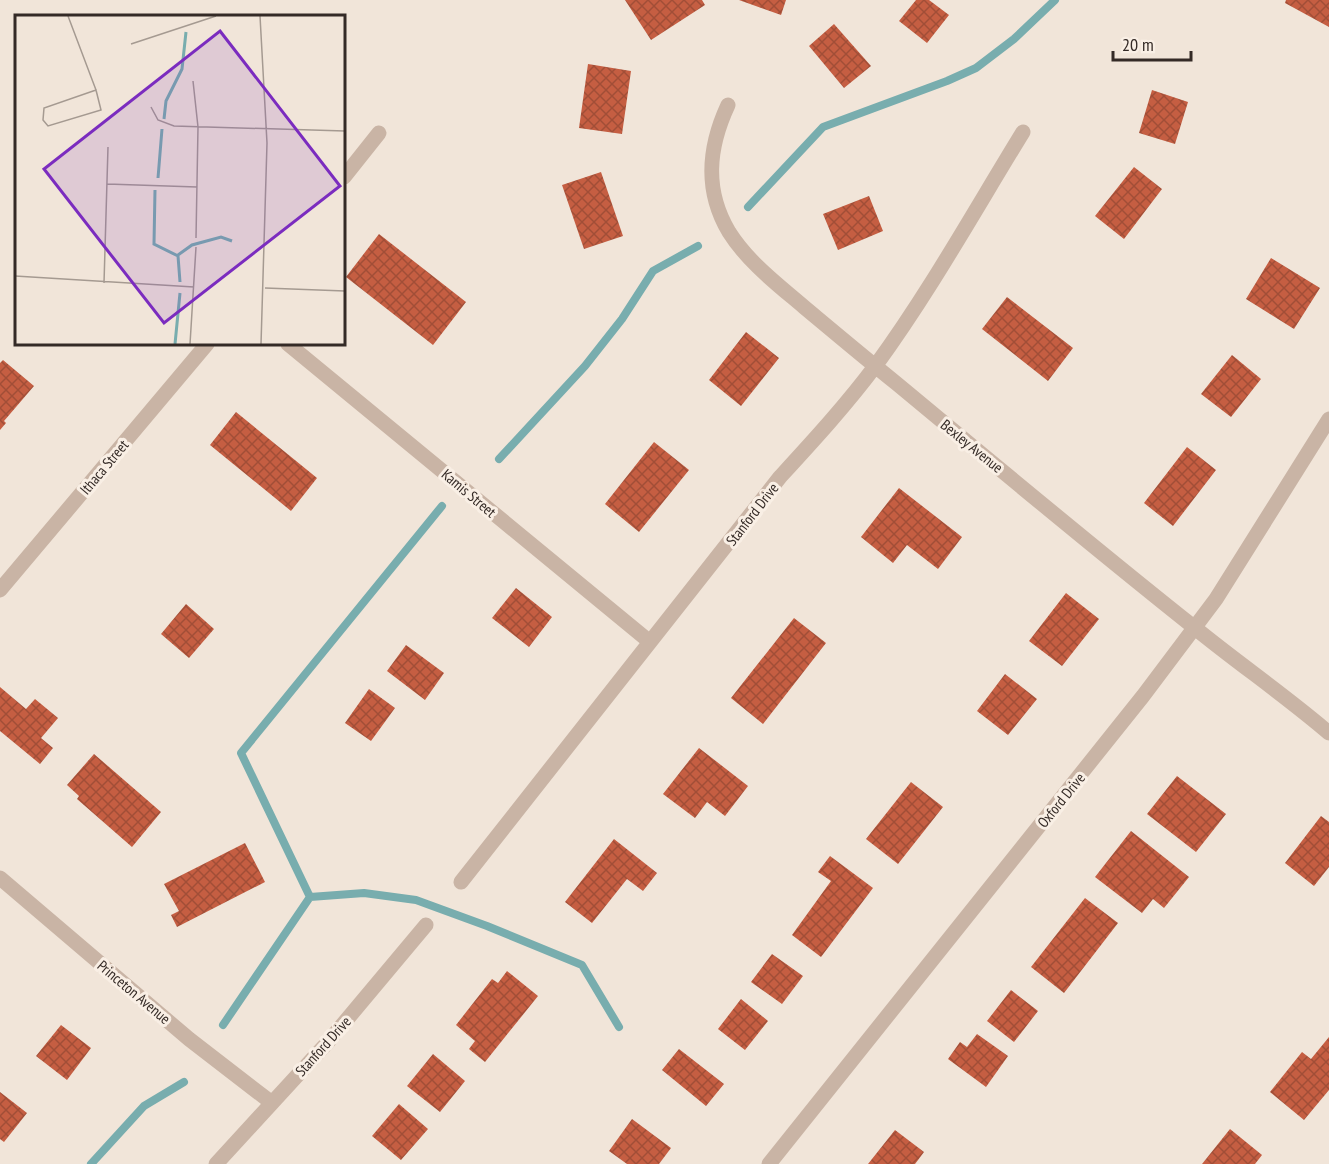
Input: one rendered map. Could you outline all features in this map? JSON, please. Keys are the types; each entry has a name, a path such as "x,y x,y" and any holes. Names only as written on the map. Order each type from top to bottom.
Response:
{"street":[{"name":"Bexley Avenue","path":"728,105 717,129 711,169 718,210 741,249 767,276 875,366 1195,628 1329,733"},
{"name":"Stanford Drive","path":"461,882 780,477 875,366 918,305 1023,132"},
{"path":"345,176 379,133"},
{"name":"Ithaca Street","path":"0,590 206,345"},
{"name":"Kamis Street","path":"289,345 650,642"},
{"name":"Oxford Drive","path":"769,1164 1195,628 1329,419"},
{"name":"Princeton Avenue","path":"0,878 189,1039 272,1103"},
{"name":"Stanford Drive","path":"216,1164 328,1042 426,925"}],"building":[{"path":"625,0 702,0 705,5 651,40"},
{"path":"739,0 786,0 781,15"},
{"path":"916,0 929,0 949,15 927,43 899,21"},
{"path":"1286,0 1329,0 1329,27 1285,3"},
{"path":"834,24 871,66 844,88 809,46"},
{"path":"588,64 631,71 622,134 579,128"},
{"path":"1152,90 1188,102 1175,144 1139,133"},
{"path":"1134,167 1162,189 1124,239 1095,216"},
{"path":"601,172 623,236 584,249 562,185"},
{"path":"869,196 883,231 838,250 823,214"},
{"path":"379,234 466,302 433,345 346,277"},
{"path":"1271,258 1320,288 1294,329 1246,299"},
{"path":"1007,297 1073,348 1048,381 982,329"},
{"path":"746,332 779,358 741,406 709,380"},
{"path":"1232,355 1261,379 1231,417 1201,394"},
{"path":"3,360 34,386 4,421 6,423 0,430 0,363"},
{"path":"236,412 317,478 291,511 210,445"},
{"path":"654,442 689,470 639,532 605,504"},
{"path":"1187,447 1216,470 1173,526 1144,503"},
{"path":"899,488 962,537 938,569 907,545 893,563 861,537"},
{"path":"516,588 552,617 529,647 492,618"},
{"path":"1066,593 1099,619 1062,666 1029,641"},
{"path":"186,604 214,629 189,658 161,634"},
{"path":"794,618 826,643 763,724 731,698"},
{"path":"406,645 444,673 425,700 387,671"},
{"path":"1005,674 1037,699 1008,735 977,711"},
{"path":"0,687 26,709 35,699 58,718 41,738 53,748 40,764 0,731"},
{"path":"369,689 395,708 371,741 345,723"},
{"path":"699,748 748,786 725,816 707,802 695,818 663,794"},
{"path":"94,754 161,812 132,847 77,799 79,796 67,785"},
{"path":"1177,776 1226,814 1196,852 1147,814"},
{"path":"911,782 943,807 898,864 866,839"},
{"path":"1321,816 1329,822 1329,867 1314,886 1285,863"},
{"path":"1131,831 1189,877 1164,908 1153,899 1142,913 1095,877"},
{"path":"614,839 657,873 643,891 627,879 592,923 565,902"},
{"path":"245,843 265,882 177,927 171,915 179,911 164,884"},
{"path":"830,856 873,888 821,957 792,935 831,881 818,872"},
{"path":"1085,898 1118,923 1064,993 1031,967"},
{"path":"772,954 803,976 782,1004 751,982"},
{"path":"507,971 538,996 485,1062 469,1049 475,1041 456,1025 492,979 498,983"},
{"path":"1011,990 1038,1011 1014,1042 987,1021"},
{"path":"741,999 768,1021 745,1050 718,1029"},
{"path":"61,1025 91,1048 67,1080 36,1056"},
{"path":"977,1034 1008,1056 986,1087 948,1059 960,1042 967,1047"},
{"path":"1329,1037 1329,1090 1304,1120 1270,1092 1302,1052 1311,1059"},
{"path":"679,1049 724,1084 706,1106 662,1070"},
{"path":"433,1054 465,1081 440,1112 407,1086"},
{"path":"0,1092 27,1113 4,1142 0,1139"},
{"path":"399,1104 428,1129 401,1160 372,1136"},
{"path":"632,1119 671,1148 659,1164 627,1164 609,1151"},
{"path":"1230,1129 1262,1155 1255,1164 1202,1164"},
{"path":"895,1130 924,1152 915,1164 868,1164"}],"waterway":[{"path":"748,207 823,127 976,68 1014,39 1055,0"},
{"path":"499,459 585,366 622,319 653,271 698,246"},
{"path":"223,1025 310,897 241,753 442,506"},
{"path":"310,897 364,893 416,900 582,965 619,1027"},
{"path":"91,1164 144,1106 184,1082"}]}
